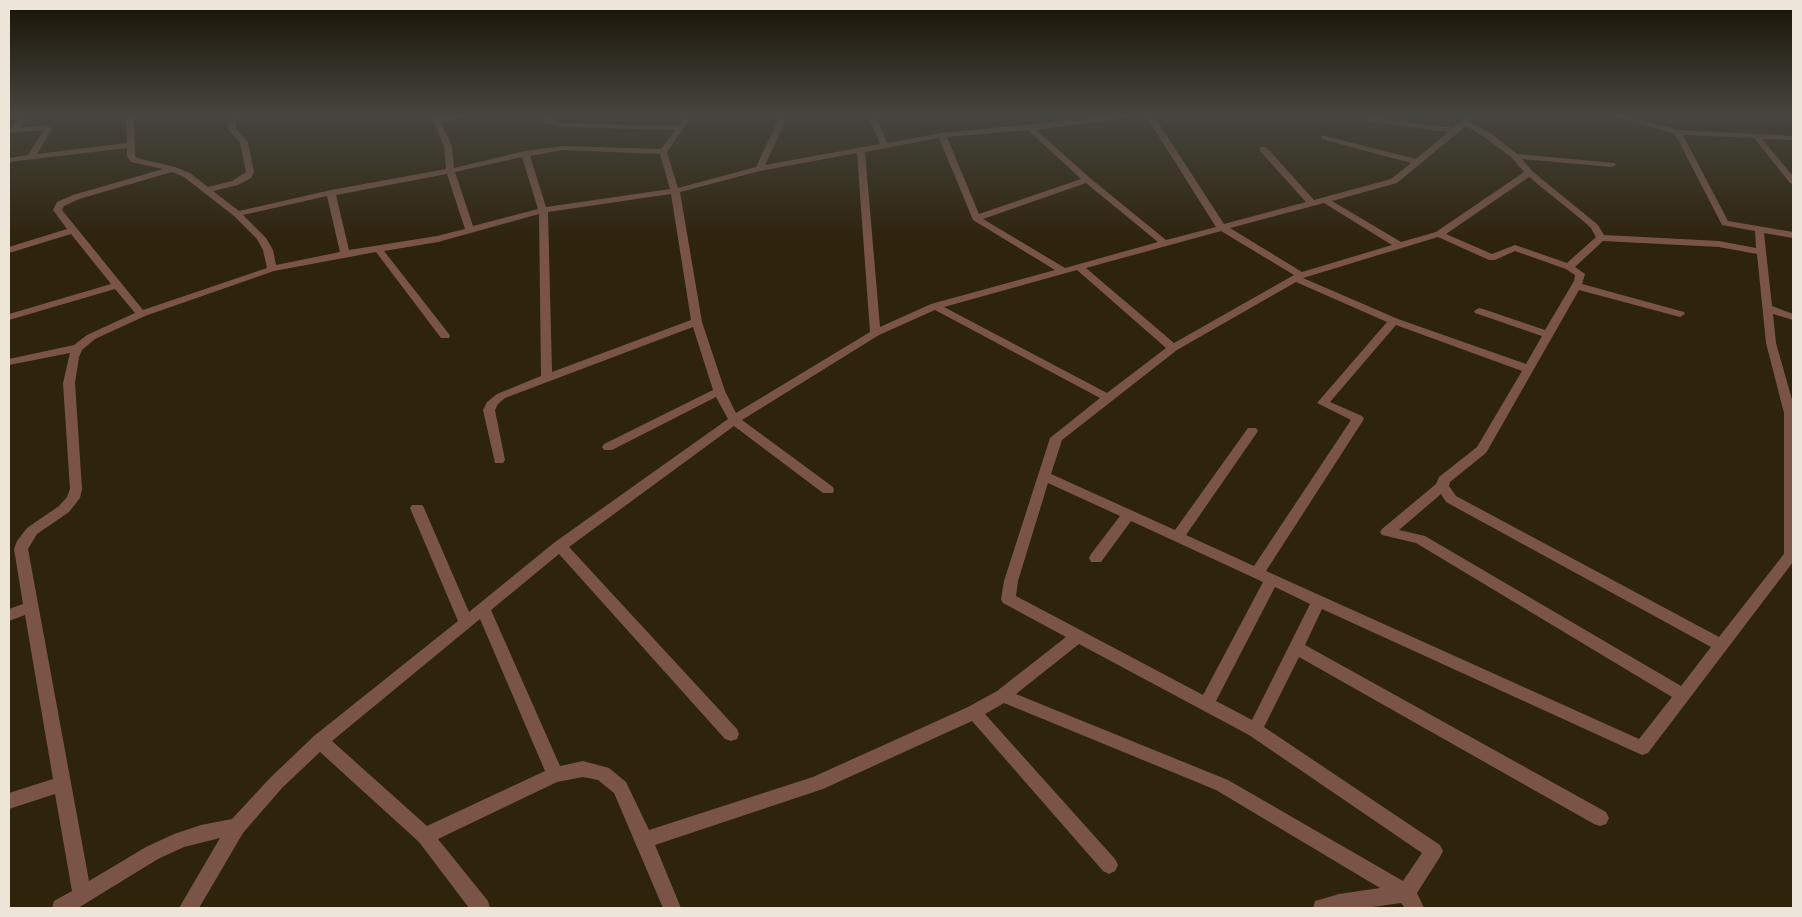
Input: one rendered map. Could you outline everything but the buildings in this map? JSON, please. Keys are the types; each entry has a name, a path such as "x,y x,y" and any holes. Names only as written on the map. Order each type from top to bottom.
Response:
{"street":[{"path":"133,159 187,175 207,190 237,214 261,238 268,250 272,269"},
{"path":"207,190 235,183 248,176 250,172 247,159"},
{"path":"449,159 450,171 470,231"},
{"path":"237,214 332,192 450,171 501,159"},
{"path":"527,159 543,210 547,378"},
{"path":"665,159 675,191 697,322 719,391 734,420 828,490"},
{"path":"759,169 764,159"},
{"path":"82,896 21,549 24,541 32,531 64,509 73,498 76,488 69,383 73,357 78,348 91,336 141,314 272,269 345,254 379,250 470,231 543,210 675,191 759,169 814,159"},
{"path":"862,159 876,333"},
{"path":"952,159 976,218 1062,270"},
{"path":"1066,159 1087,180 1164,243"},
{"path":"1177,159 1221,228 1298,277 1394,321 1528,369"},
{"path":"1274,159 1319,201 1400,246"},
{"path":"1406,159 1418,162"},
{"path":"188,908 237,828 276,783 320,741 560,546 734,420 876,333 935,306 1394,181 1422,159"},
{"path":"1517,159 1529,173 1585,218 1595,228 1601,238"},
{"path":"1545,159 1612,165"},
{"path":"1692,159 1725,223 1793,235"},
{"path":"1775,159 1793,181"},
{"path":"141,314 57,210 60,204 66,200 172,169"},
{"path":"1410,901 1434,851 1255,730 1008,599 1056,438 1173,348 1298,277 1439,234 1529,173"},
{"path":"976,218 1087,180"},
{"path":"332,192 345,254"},
{"path":"1044,476 1642,748 1791,555 1790,413 1771,343 1759,228"},
{"path":"9,250 73,230"},
{"path":"1439,234 1492,258 1515,248 1569,267 1580,274 1576,286 1482,450 1444,480 1442,486 1387,532 1420,539 1683,695"},
{"path":"1569,267 1601,238 1719,244 1762,252"},
{"path":"379,250 445,336"},
{"path":"1078,266 1173,348"},
{"path":"9,317 117,285"},
{"path":"1576,286 1680,314"},
{"path":"935,306 1108,398"},
{"path":"1767,308 1793,316"},
{"path":"1479,311 1548,335"},
{"path":"1206,704 1264,576 1358,419 1323,402 1394,321"},
{"path":"499,460 489,410 493,402 501,396 697,322"},
{"path":"9,362 78,348"},
{"path":"608,447 719,391"},
{"path":"1177,537 1252,431"},
{"path":"1442,486 1451,499 1721,645"},
{"path":"417,508 466,623"},
{"path":"1096,558 1128,515"},
{"path":"560,546 731,734"},
{"path":"1255,730 1319,601"},
{"path":"9,615 31,607"},
{"path":"483,608 555,775"},
{"path":"644,840 817,784 974,712 1003,696 1078,636"},
{"path":"1296,648 1600,818"},
{"path":"1003,696 1222,784 1410,901"},
{"path":"974,712 1110,865"},
{"path":"320,741 425,836 481,908"},
{"path":"425,836 555,775 583,769 604,772 620,788 672,908"},
{"path":"9,801 62,784"},
{"path":"60,908 152,853 180,840 201,833 237,828"},
{"path":"1322,908 1339,903 1410,901"}]}
